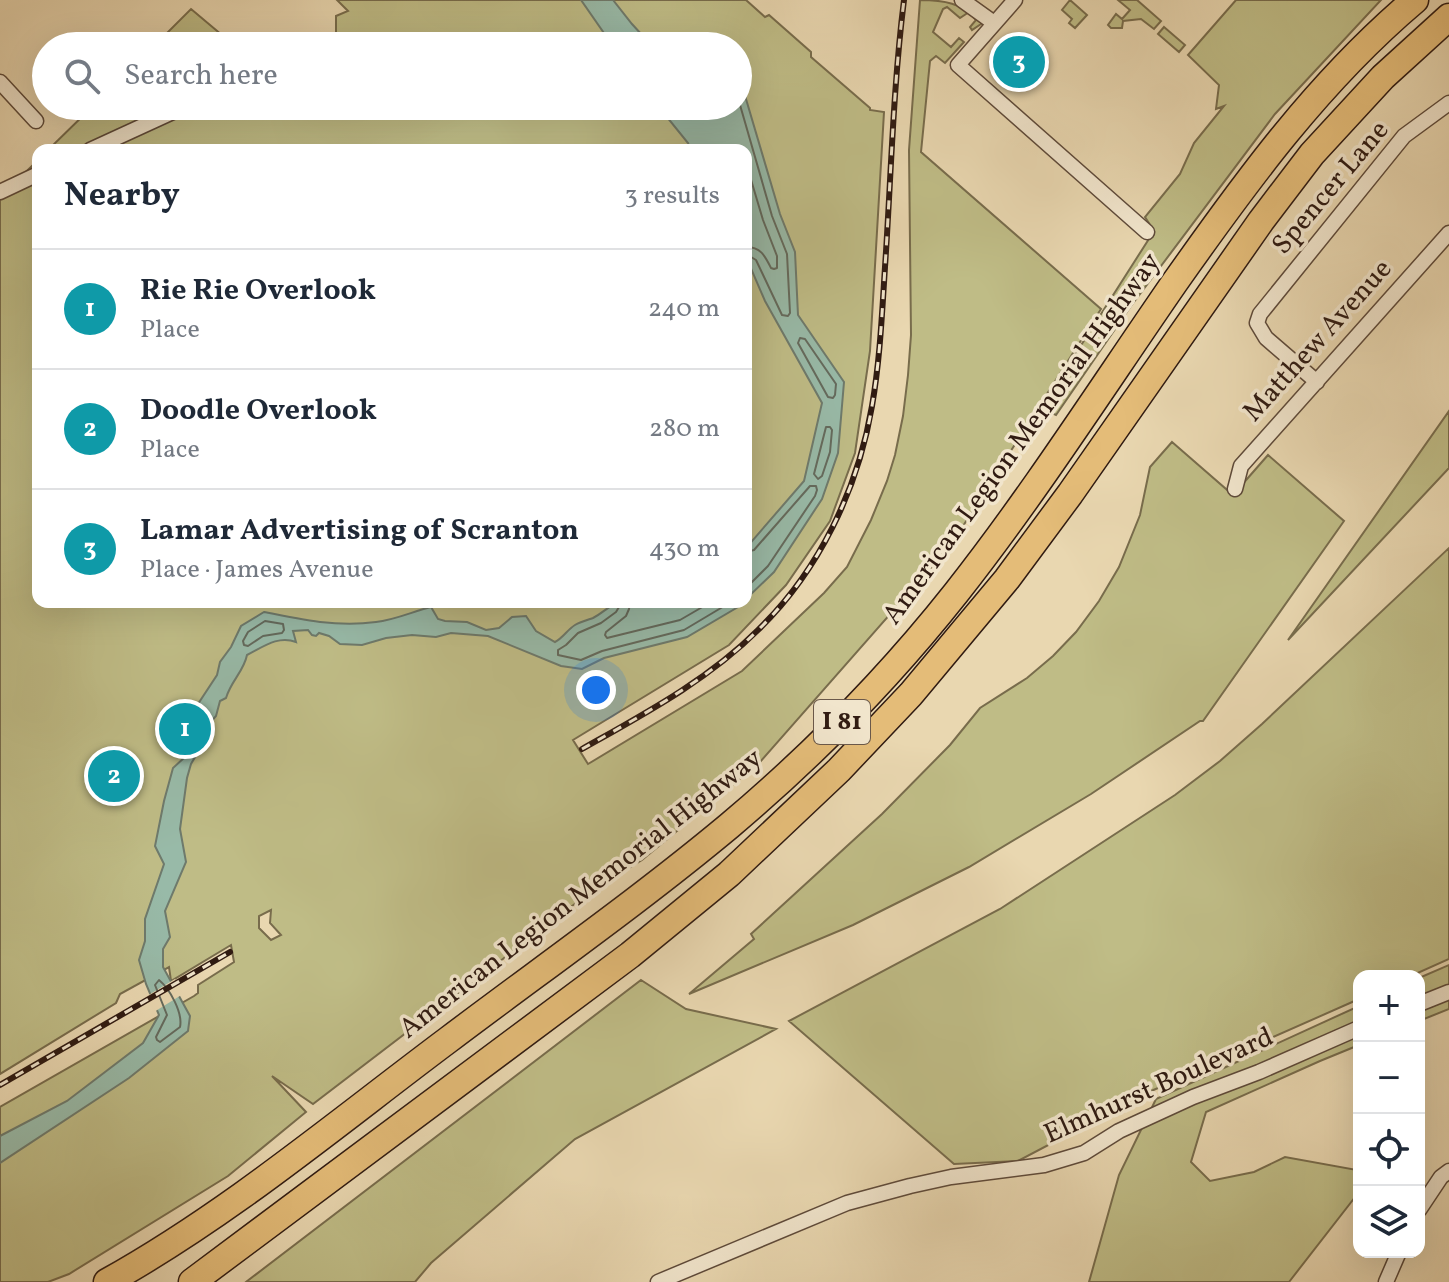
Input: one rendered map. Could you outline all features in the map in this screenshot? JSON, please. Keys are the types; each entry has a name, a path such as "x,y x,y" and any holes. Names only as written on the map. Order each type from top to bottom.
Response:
{"highway":[{"name":"American Legion Memorial Highway","path":"107,1282 224,1208 695,853 762,797 856,709 967,579 1217,222 1274,146 1343,67 1415,0"},
{"name":"I 81","path":"192,1282 640,947 729,874 829,781 911,694 1007,579 1312,154 1383,77 1449,17"}],"street":[{"path":"962,0 994,23"},
{"path":"1015,0 958,65 1147,232"},
{"path":"0,82 32,117"},
{"name":"Spencer Lane","path":"1317,382 1266,338 1257,323 1260,314 1404,136 1449,103"},
{"path":"103,144 155,120"},
{"path":"0,192 32,177"},
{"name":"Matthew Avenue","path":"1235,489 1241,466 1449,233"},
{"path":"1425,1002 1449,992"},
{"name":"Elmhurst Boulevard","path":"658,1282 847,1203 951,1177 1044,1165 1084,1153 1119,1131 1193,1097 1353,1031"},
{"path":"1425,1201 1449,1171"},
{"path":"1386,1282 1396,1258"}],"shaded area":[{"path":"337,0 746,0 765,17 769,15 811,52 811,57 870,110 884,112 870,351 855,453 830,521 786,585 729,645 573,740 588,764 742,671 847,567 871,520 895,455 908,375 911,335 909,150 920,0 952,4 965,9 981,18 981,24 972,30 970,27 976,20 969,12 960,18 947,7 943,9 933,32 951,47 959,38 964,42 945,63 936,56 930,61 921,152 1101,309 951,545 760,762 642,860 589,893 313,1104 272,1076 306,1112 228,1176 69,1274 48,1282 0,1282 0,1107 194,996 198,993 198,985 234,962 231,945 171,981 169,967 120,994 116,1003 0,1074 0,197 32,166 32,608 752,608 752,144 54,144 79,120 752,120 752,32 336,32 336,16 348,11","holes":["271,910 270,923 281,935 271,940 259,928 259,916"]},
{"path":"1070,0 1087,15 1075,28 1069,23 1072,19 1062,10"},
{"path":"1118,0 1137,0 1161,21 1154,29 1141,19 1123,21 1122,28 1111,28 1108,25 1116,14 1122,19 1130,10"},
{"path":"1236,0 1381,0 1275,114 1131,306 1056,415 1041,408 1154,231 1145,217 1180,174 1194,143 1224,106 1216,109 1219,85 1188,55"},
{"path":"191,9 218,32 168,32"},
{"path":"1164,27 1185,45 1179,52 1158,34"},
{"path":"1449,411 1449,468 1288,640"},
{"path":"1172,442 1233,495 1268,455 1344,521 1203,721 1091,794 969,867 853,925 689,994 754,939 751,934 882,814 950,745 980,708 1027,678 1076,632 1119,567 1140,515 1150,467"},
{"path":"1449,548 1449,959 1424,970 1353,970 1353,1002 1149,1092 1018,1161 954,1164 789,1021 1000,909 1175,795 1262,724"},
{"path":"1449,965 1449,1009 1425,1019 1425,975"},
{"path":"641,980 686,1009 776,1029 575,1139 431,1263 415,1282 246,1282"},
{"path":"1353,1009 1353,1047 1206,1112 1191,1162 1210,1181 1254,1172 1285,1157 1353,1169 1353,1200 1289,1282 1089,1282 1119,1175 1156,1099"}],"water":[{"path":"581,0 613,0 639,32 603,32"},
{"path":"752,119 780,214 795,252 798,315 844,382 838,453 822,499 774,572 752,593 752,541 804,481 822,403 765,301 752,271 752,144 688,143 669,120"},
{"path":"432,608 438,619 467,622 486,630 499,628 512,617 526,616 536,631 555,642 572,627 609,608 736,608 687,637 604,658 582,669 561,666 488,636 451,633 436,637 412,635 386,638 362,645 340,644 329,636 319,633 312,635 308,630 293,631 296,642 277,641 247,655 226,698 220,701 216,716 208,725 207,737 191,764 180,829 186,862 165,911 170,937 163,949 163,967 190,1016 188,1031 129,1078 0,1163 0,1136 67,1101 143,1043 159,1015 139,960 145,941 145,919 164,864 155,846 164,801 173,768 185,757 186,736 198,704 217,675 220,662 241,626 264,612 348,624 376,622"}],"pier":[{"path":"175,979 183,994 154,1012 147,996"}],"railway":[{"path":"582,749 697,680 758,630 800,582 833,527 846,498 866,437 877,371 904,0"},
{"path":"0,1085 230,952"}],"place":[{"name":"Lamar Advertising of Scranton","path":"1019,62"},
{"name":"Rie Rie Overlook","path":"185,729"},
{"name":"Doodle Overlook","path":"114,776"}]}
